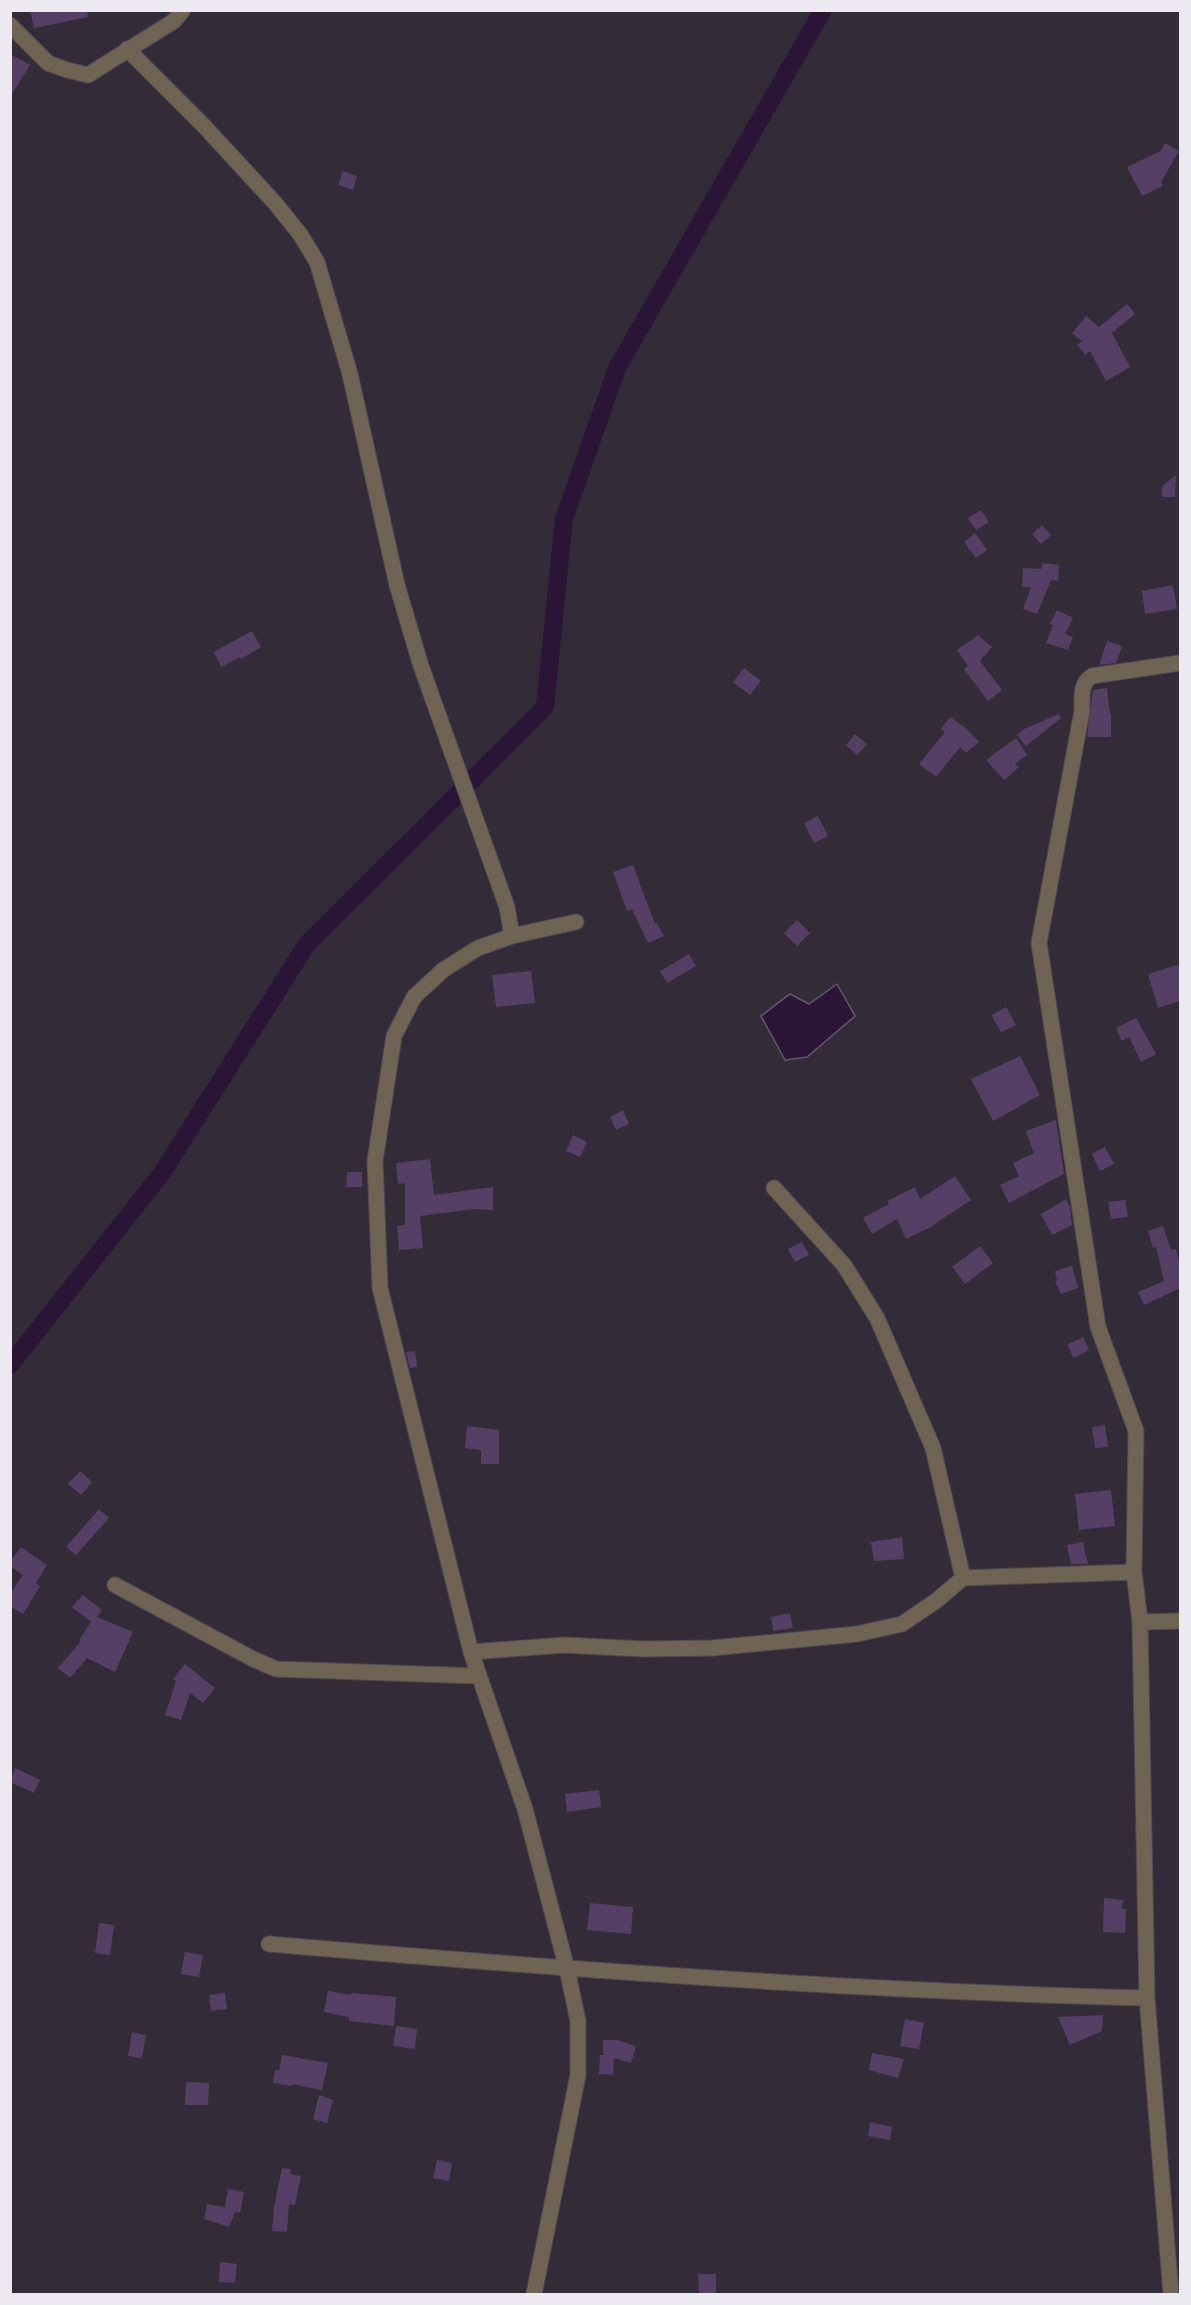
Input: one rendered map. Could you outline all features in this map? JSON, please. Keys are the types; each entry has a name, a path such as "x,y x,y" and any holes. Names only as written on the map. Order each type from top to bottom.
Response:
{"street":[{"path":"10,25 48,63 88,75 174,21 183,10"},
{"path":"128,49 204,126 275,203 300,234 317,262 350,374 397,585 421,666 507,907 512,936"},
{"path":"1171,2295 1147,1998 1140,1622 1134,1572 1136,1431 1098,1327 1039,943 1082,711 1085,680 1092,676 1180,663"},
{"path":"534,2295 578,2075 578,2021 567,1969 525,1809 501,1736 477,1676 380,1288 375,1161 394,1036 414,997 443,970 478,948 512,936 576,922"},
{"path":"774,1188 844,1265 877,1318 933,1448 963,1578"},
{"path":"471,1652 564,1645 712,1648 856,1634 902,1624 963,1578 1134,1572"},
{"path":"115,1585 276,1669 477,1676"},
{"path":"1140,1622 1180,1621"},
{"path":"268,1944 567,1969 989,1995 1147,1998"}],"shaded area":[{"path":"837,984 855,1016 807,1057 785,1060 761,1016 790,994 809,1004"}],"building":[{"path":"30,10 87,10 88,17 34,28"},
{"path":"10,54 30,65 10,97"},
{"path":"1165,143 1179,151 1161,182 1163,186 1142,196 1127,167 1161,151"},
{"path":"343,171 357,176 353,190 338,185"},
{"path":"1127,304 1135,314 1112,333 1130,367 1106,381 1090,351 1085,355 1077,345 1082,341 1072,333 1086,316 1099,327"},
{"path":"1176,475 1175,497 1162,497 1162,486"},
{"path":"981,510 989,522 976,530 968,518"},
{"path":"1042,525 1051,535 1041,544 1032,534"},
{"path":"975,533 987,550 976,558 964,542"},
{"path":"1042,563 1059,565 1058,581 1051,580 1037,614 1023,609 1031,587 1022,587 1023,568 1041,569"},
{"path":"1173,585 1177,609 1145,614 1142,591"},
{"path":"1057,610 1073,618 1065,634 1073,637 1068,650 1046,643 1053,625 1050,624"},
{"path":"252,631 261,647 221,667 214,652"},
{"path":"978,635 992,647 980,661 1002,690 988,701 964,669 968,666 957,650"},
{"path":"1107,641 1122,646 1116,663 1099,665"},
{"path":"744,668 761,681 750,695 733,682"},
{"path":"1107,688 1111,714 1111,737 1087,737 1093,690"},
{"path":"1059,714 1061,718 1026,746 1017,735 1024,729"},
{"path":"950,717 967,729 979,742 966,753 960,747 936,777 919,764 945,732 941,729"},
{"path":"855,734 867,744 857,755 846,745"},
{"path":"1016,738 1027,755 1015,764 1019,767 1004,780 986,760"},
{"path":"818,816 828,836 814,843 804,823"},
{"path":"633,865 655,924 657,923 664,936 648,943 632,909 627,911 613,872"},
{"path":"797,920 810,933 797,946 784,933"},
{"path":"689,954 696,966 667,983 660,971"},
{"path":"1180,964 1180,1001 1158,1008 1148,974"},
{"path":"531,971 535,1003 496,1007 492,975"},
{"path":"1006,1007 1016,1025 1001,1032 991,1015"},
{"path":"1136,1018 1156,1054 1141,1062 1129,1037 1122,1041 1116,1028"},
{"path":"1020,1056 1040,1095 993,1121 971,1079"},
{"path":"623,1110 629,1124 616,1130 610,1117"},
{"path":"1056,1120 1064,1174 1009,1203 1000,1185 1019,1176 1013,1163 1034,1153 1026,1131"},
{"path":"573,1135 587,1142 580,1157 566,1151"},
{"path":"1105,1147 1114,1164 1100,1171 1092,1154"},
{"path":"430,1159 434,1195 493,1187 493,1210 474,1209 420,1216 423,1248 399,1250 397,1226 405,1225 405,1183 398,1184 396,1163"},
{"path":"347,1172 362,1172 362,1187 346,1187"},
{"path":"955,1176 971,1200 933,1226 906,1239 897,1219 872,1234 863,1218 889,1204 887,1201 915,1187 920,1199"},
{"path":"1066,1199 1070,1207 1072,1225 1052,1235 1041,1214"},
{"path":"1125,1200 1128,1217 1111,1219 1108,1202"},
{"path":"1163,1226 1171,1250 1176,1249 1180,1266 1180,1288 1144,1305 1138,1292 1164,1281 1156,1247 1153,1248 1148,1231"},
{"path":"802,1242 809,1255 795,1262 788,1249"},
{"path":"980,1246 993,1263 965,1284 952,1267"},
{"path":"1072,1266 1078,1288 1061,1294 1055,1281 1057,1280 1055,1271"},
{"path":"1083,1337 1089,1350 1074,1358 1067,1345"},
{"path":"415,1351 417,1367 410,1368 406,1352"},
{"path":"1105,1425 1108,1447 1095,1448 1092,1427"},
{"path":"467,1426 499,1430 499,1464 481,1464 481,1450 465,1448"},
{"path":"80,1471 92,1482 81,1495 68,1484"},
{"path":"1111,1490 1115,1526 1079,1530 1075,1494"},
{"path":"99,1509 109,1518 76,1555 66,1547"},
{"path":"902,1537 904,1559 874,1561 871,1542"},
{"path":"1083,1542 1088,1564 1071,1564 1067,1545"},
{"path":"21,1547 47,1565 36,1583 40,1586 23,1614 10,1606 10,1594 23,1575 10,1566 10,1562"},
{"path":"83,1595 102,1610 97,1617 133,1632 115,1672 87,1658 70,1678 58,1668 81,1641 79,1640 91,1622 72,1607"},
{"path":"790,1613 793,1628 773,1631 771,1617"},
{"path":"185,1664 215,1688 203,1703 190,1693 181,1720 165,1715 176,1681 173,1679"},
{"path":"15,1768 40,1780 34,1793 10,1782"},
{"path":"599,1790 601,1807 567,1812 565,1794"},
{"path":"1104,1898 1124,1900 1121,1909 1126,1909 1125,1933 1103,1932"},
{"path":"590,1903 633,1907 631,1934 587,1930"},
{"path":"99,1923 114,1925 110,1955 95,1953"},
{"path":"185,1952 203,1955 199,1977 181,1974"},
{"path":"328,1991 351,1995 352,1993 396,1997 394,2026 349,2021 349,2017 324,2012"},
{"path":"225,1993 227,2009 211,2011 209,1995"},
{"path":"1103,2015 1102,2031 1070,2045 1058,2017"},
{"path":"905,2019 924,2023 919,2049 900,2046"},
{"path":"396,2026 417,2029 415,2049 393,2046"},
{"path":"132,2032 146,2035 142,2058 128,2056"},
{"path":"603,2040 617,2040 636,2046 631,2063 614,2058 613,2075 599,2074 600,2055 605,2055 603,2054"},
{"path":"872,2053 904,2059 898,2078 869,2070"},
{"path":"282,2055 328,2063 322,2090 273,2083 275,2070 279,2071"},
{"path":"186,2082 209,2083 208,2105 185,2105"},
{"path":"319,2095 333,2100 327,2123 313,2119"},
{"path":"870,2122 892,2127 890,2140 868,2136"},
{"path":"437,2160 452,2163 449,2181 433,2178"},
{"path":"282,2168 291,2169 290,2174 301,2176 295,2205 289,2204 287,2232 272,2231"},
{"path":"228,2189 244,2192 240,2213 235,2212 229,2227 204,2219 207,2204 225,2207"},
{"path":"220,2262 237,2264 235,2283 219,2282"},
{"path":"698,2274 716,2274 716,2295 699,2295"}],"waterway":[{"path":"10,1365 162,1173 307,944 545,707 564,519 617,368 823,10"}]}
